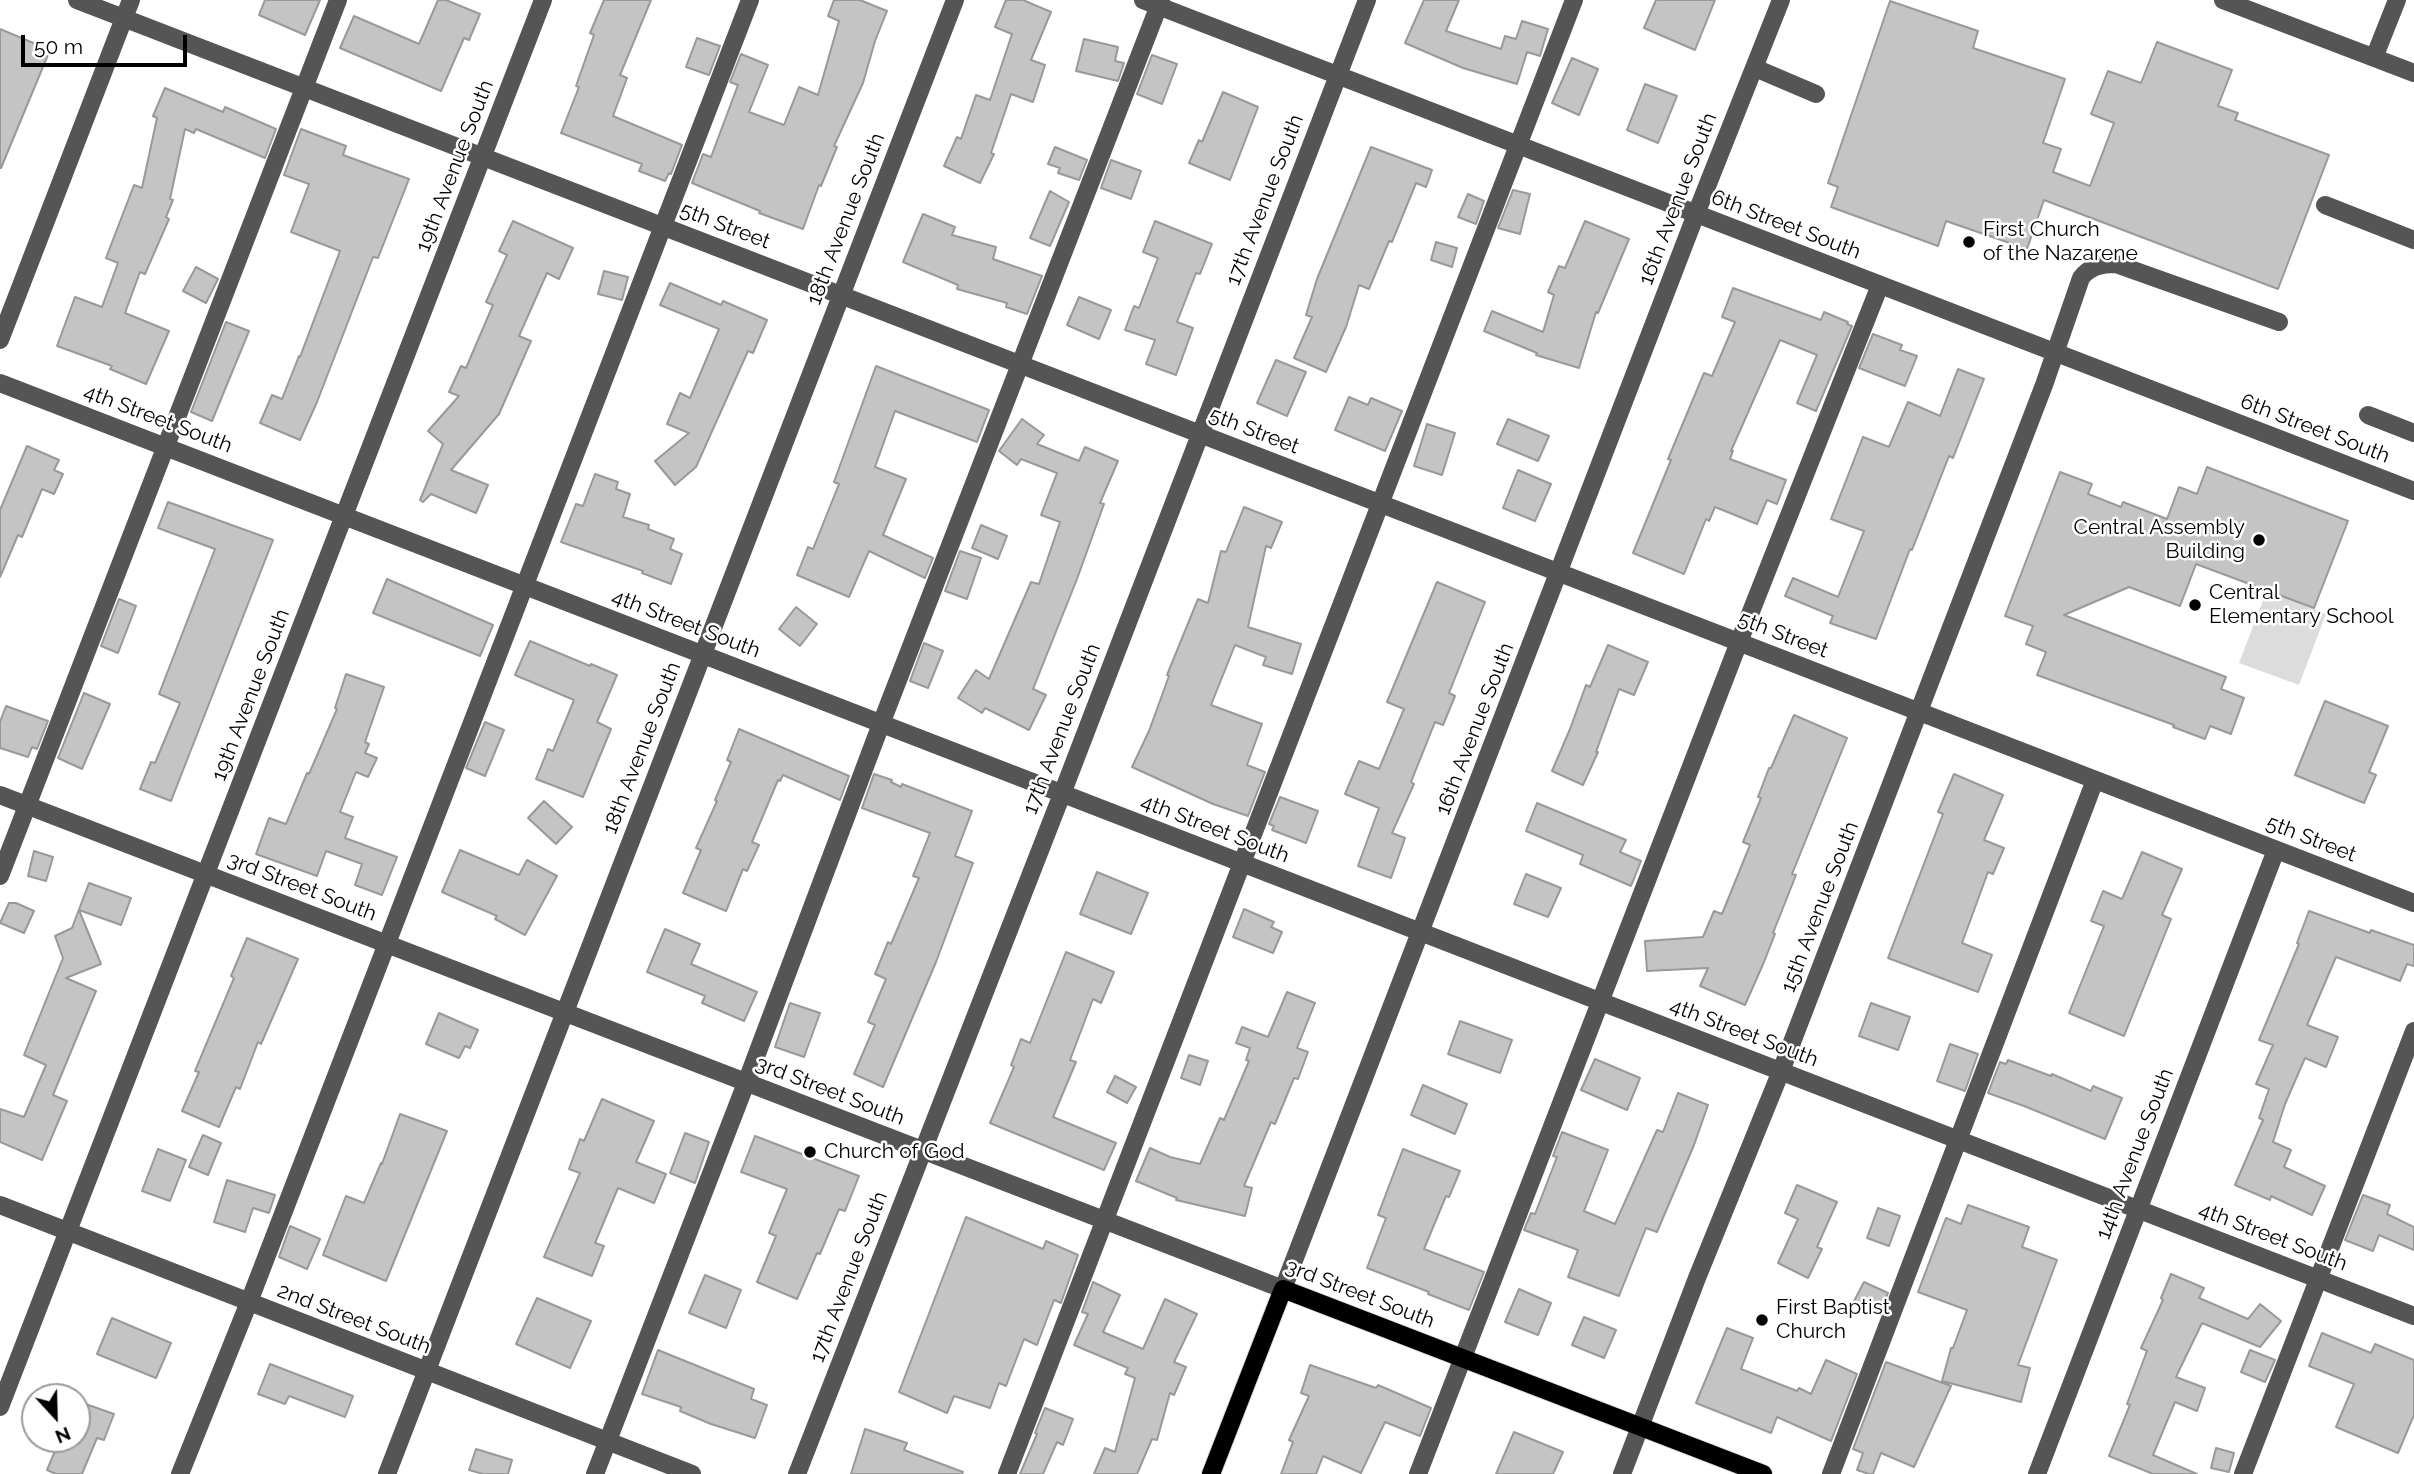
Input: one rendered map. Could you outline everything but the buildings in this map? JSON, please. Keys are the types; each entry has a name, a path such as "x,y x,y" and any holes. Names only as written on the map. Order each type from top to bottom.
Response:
{"main road":[{"name":"3rd Street South","path":"1283,1289 1763,1474"},
{"name":"16th Avenue South","path":"1211,1474 1283,1289"}],"street":[{"name":"5th Street","path":"77,0 2414,903"},
{"path":"0,340 131,0"},
{"path":"0,876 338,0"},
{"name":"19th Avenue South","path":"0,1407 543,0"},
{"path":"180,1474 249,1302 750,0"},
{"name":"18th Avenue South","path":"387,1474 955,0"},
{"name":"17th Avenue South","path":"797,1474 1367,0"},
{"path":"1007,1474 1574,0"},
{"name":"16th Avenue South","path":"1283,1289 1696,214 1781,0"},
{"path":"2223,0 2414,73"},
{"path":"2374,58 2397,0"},
{"path":"595,1474 1021,365 1154,2"},
{"name":"6th Street South","path":"1154,2 2055,354 2414,491"},
{"path":"1755,68 1816,94"},
{"path":"2325,205 2414,240"},
{"name":"15th Avenue South","path":"1622,1474 1919,712 2055,354 2081,278 2086,271 2106,264 2128,267 2279,322"},
{"path":"1418,1474 1599,1001 1880,285"},
{"name":"4th Street South","path":"0,383 2414,1316"},
{"path":"2368,415 2414,433"},
{"path":"1831,1474 2095,780"},
{"name":"3rd Street South","path":"0,795 1283,1289"},
{"name":"14th Avenue South","path":"2038,1474 2276,850"},
{"path":"2243,1474 2414,1031"},
{"name":"2nd Street South","path":"0,1205 692,1474"}],"shaded area":[{"path":"2267,590 2326,614 2299,685 2239,663"}],"place":[{"name":"First Church of the Nazarene","path":"1969,242"},
{"name":"Central Assembly Building","path":"2259,540"},
{"name":"Central Elementary School","path":"2195,605"},
{"name":"Church of God","path":"810,1152"},
{"name":"First Baptist Church","path":"1762,1320"}]}
